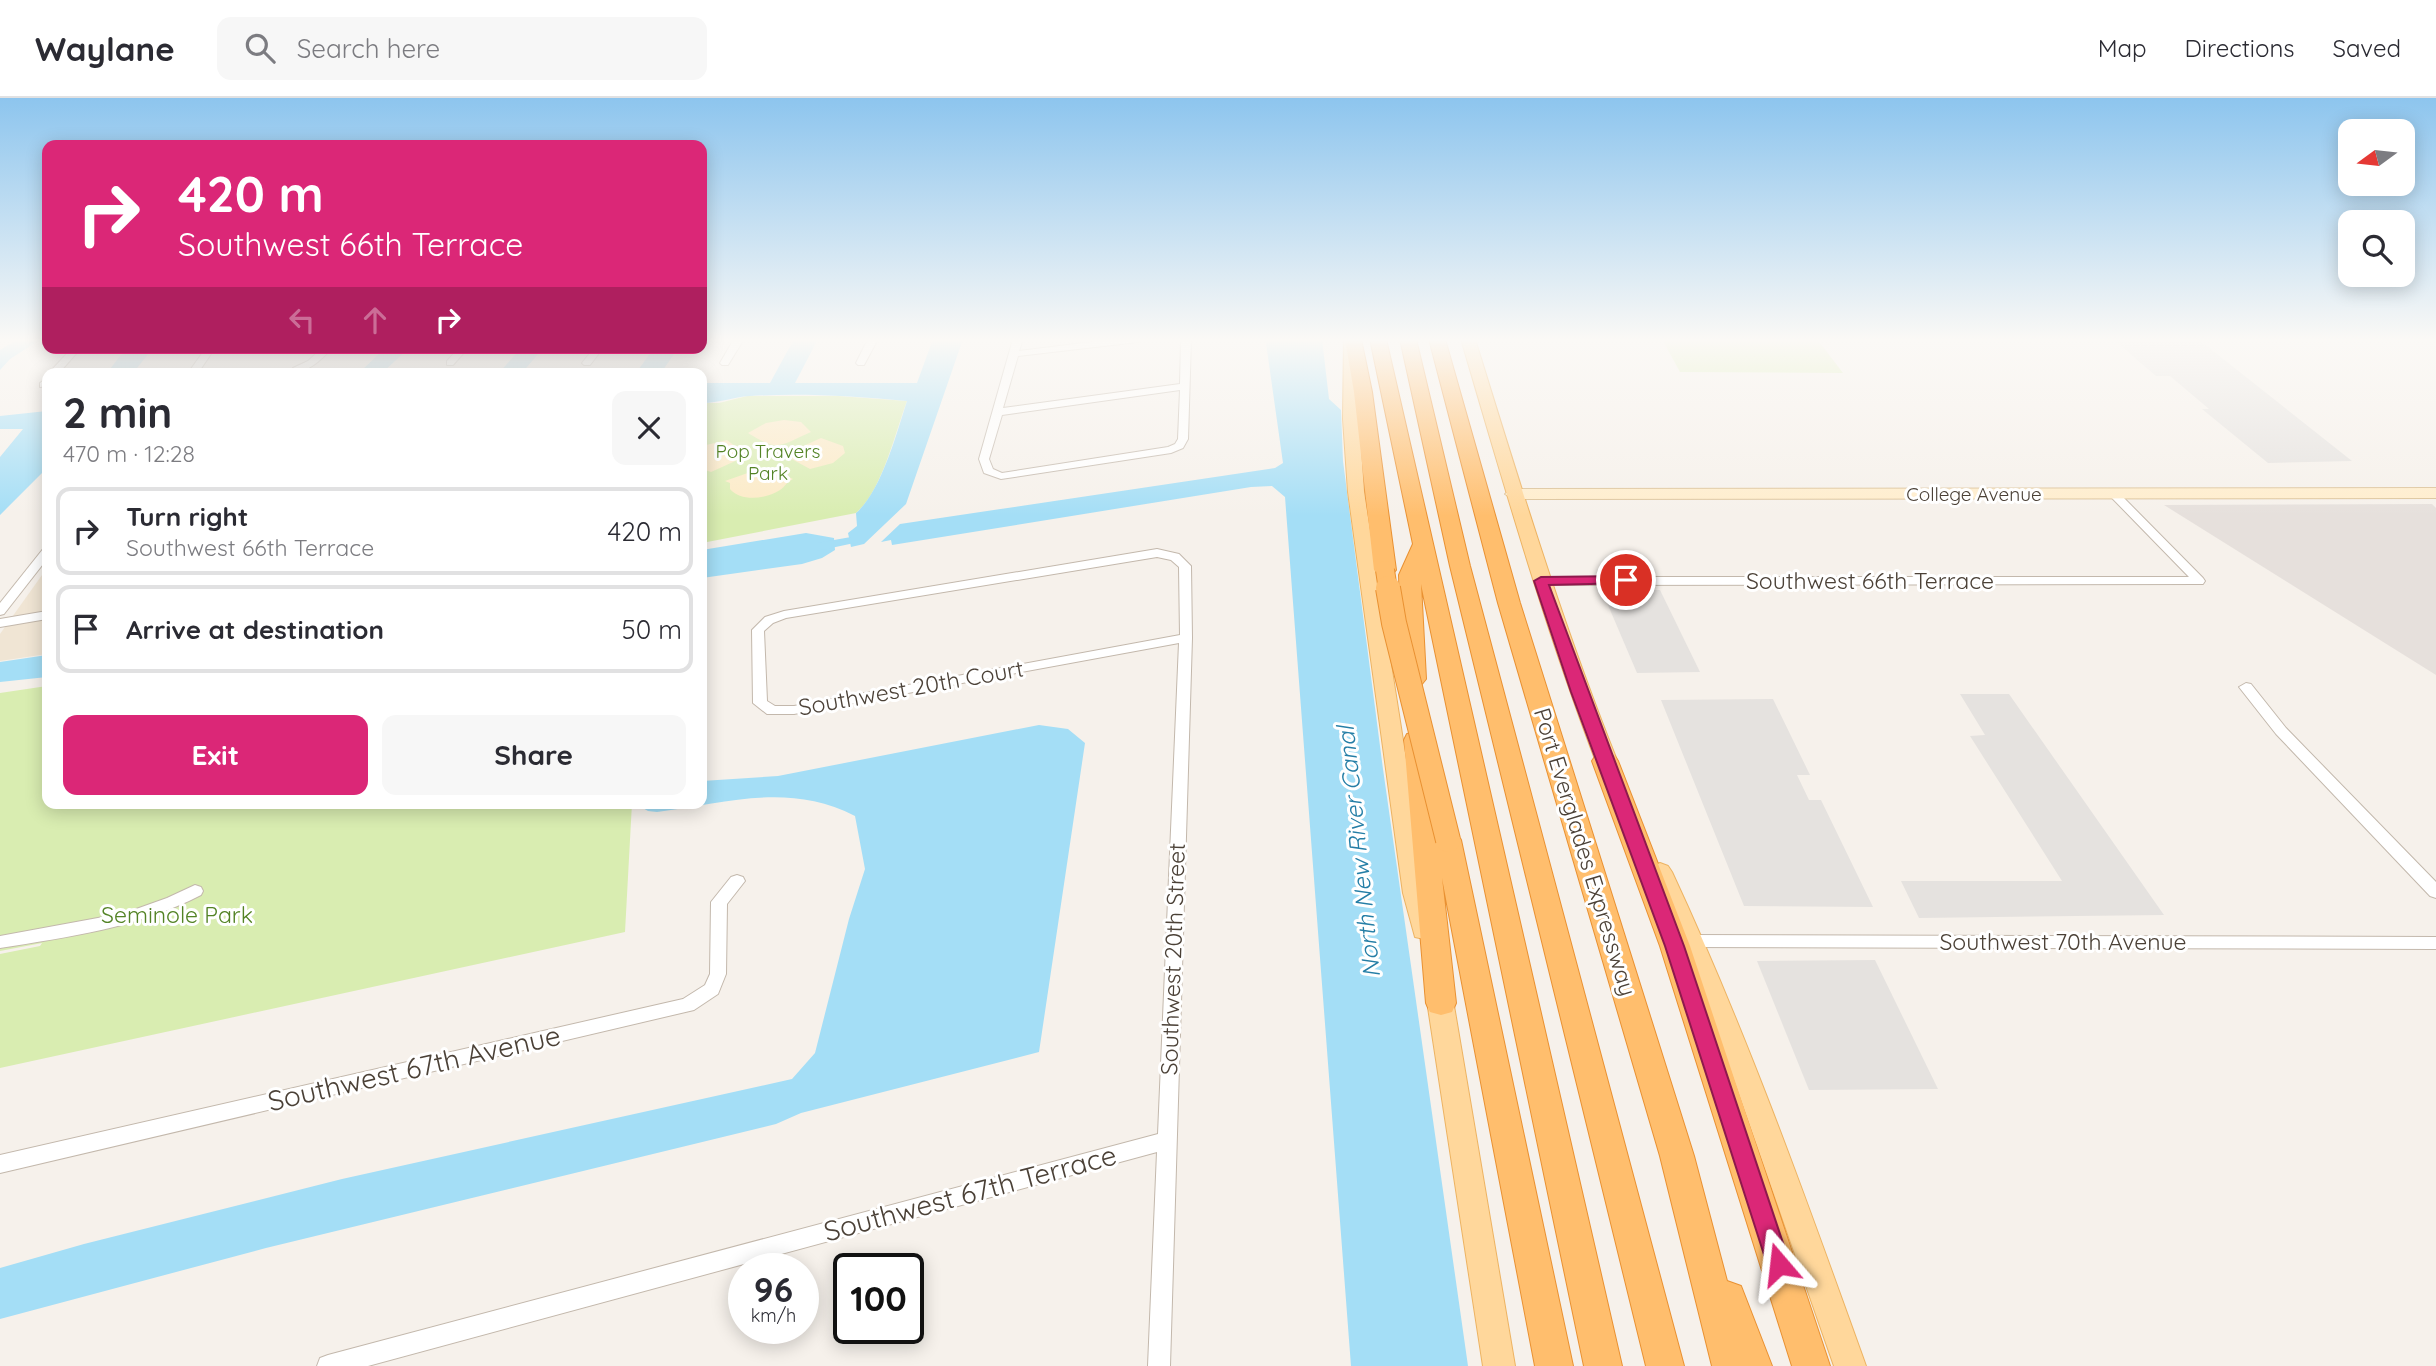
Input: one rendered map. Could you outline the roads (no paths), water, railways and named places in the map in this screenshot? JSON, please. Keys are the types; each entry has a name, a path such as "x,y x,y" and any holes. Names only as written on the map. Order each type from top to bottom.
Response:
{"highway":[{"path":"1364,398 1394,623 1448,840 1553,1366"},
{"path":"1391,398 1603,1366"},
{"path":"1422,398 1463,579 1566,968 1665,1366"},
{"name":"Port Everglades Expressway","path":"1453,398 1509,604 1677,1156 1731,1366"},
{"path":"1422,546 1410,575 1416,737 1441,1003"},
{"path":"1605,761 1679,958 1811,1366"},
{"path":"1677,1156 1752,1366"}],"main road":[{"path":"1351,398 1356,492 1415,893 1441,1003 1499,1366"},
{"path":"1485,398 1541,581 1605,761 1690,941 1769,1136 1850,1366"}],"street":[{"path":"1002,398 984,459 988,471 1002,476 1171,450 1179,446 1183,439 1183,398"},
{"path":"998,412 1100,398"},
{"name":"College Avenue","path":"1513,494 2436,493"},
{"name":"Southwest 66th Terrace","path":"1541,581 2199,581 2115,495"},
{"name":"Southwest 20th Court","path":"1175,557 1157,553 784,615 769,621 758,630 760,703 772,711 794,710 1186,638"},
{"name":"Southwest 20th Street","path":"1159,1366 1186,638 1185,566 1175,557"},
{"path":"0,611 42,558"},
{"path":"0,623 42,616"},
{"path":"2246,687 2281,731 2436,892"},
{"name":"Southwest 67th Avenue","path":"0,1164 688,1005 712,989 718,974 719,902 737,881"},
{"path":"0,942 141,916 174,904 195,891"},
{"name":"Southwest 70th Avenue","path":"1690,941 2436,943"},
{"name":"Southwest 67th Terrace","path":"328,1366 1166,1141"}],"water":[{"path":"707,398 737,398 707,403"},
{"path":"874,398 943,398 906,504 864,544 851,547 848,533 857,526 856,513 880,477 907,401"},
{"name":"North New River Canal","path":"1274,398 1329,398 1341,410 1343,461 1383,769 1468,1366 1351,1366 1285,497 1272,486 1251,487 892,545 891,540 881,542 900,524 1275,468 1283,463"},
{"path":"42,412 42,473 0,515 0,457 23,429 0,429 0,416"},
{"path":"806,533 834,538 835,550 822,558 802,564 707,577 707,549"},
{"path":"42,656 42,678 0,682 0,662"},
{"path":"1039,725 1068,729 1085,743 1039,1052 801,1113 776,1124 266,1248 0,1319 0,1268 342,1179 792,1079 815,1053 849,919 865,869 855,816 830,806 781,797 707,804 707,781 778,776"},
{"path":"644,809 676,809 657,812"}],"waterway":[{"path":"817,547 855,540 860,530"}],"park label":[{"name":"Pop Travers Park","path":"768,462"},
{"name":"Seminole Park","path":"177,915"}]}
